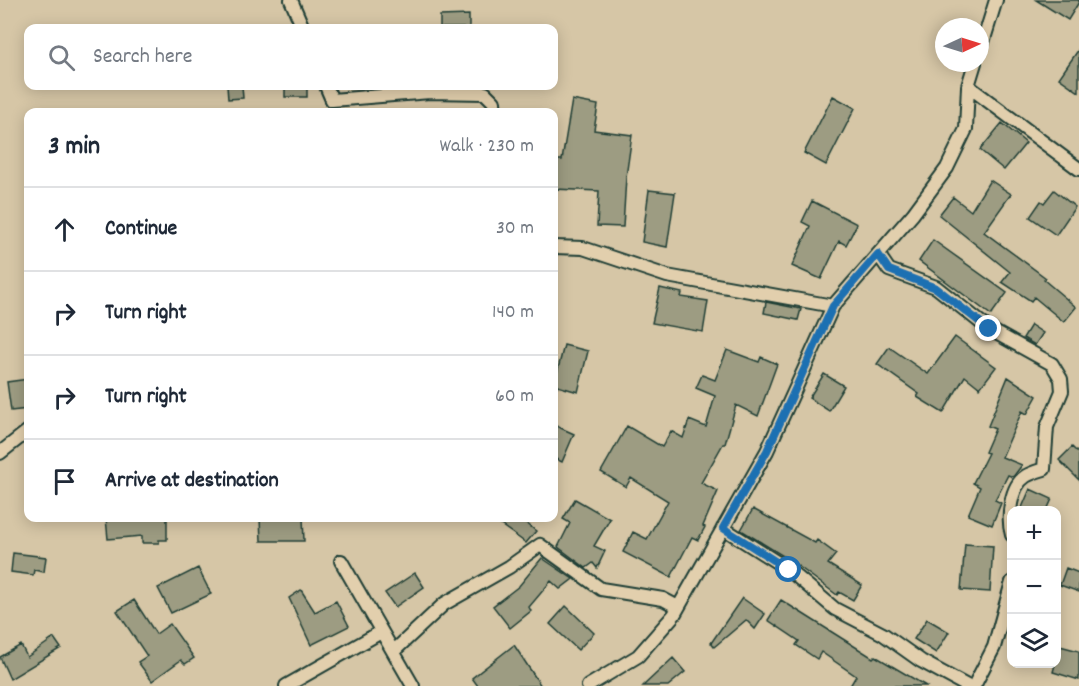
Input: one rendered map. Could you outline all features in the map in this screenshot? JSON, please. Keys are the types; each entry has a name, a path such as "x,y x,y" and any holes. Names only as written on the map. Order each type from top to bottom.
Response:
{"street":[{"path":"291,0 301,24"},
{"path":"989,23 996,0"},
{"path":"593,684 638,656 678,607 767,451 833,306 913,214 947,168 966,129 968,86 972,72"},
{"path":"968,86 1079,169"},
{"path":"328,90 332,100 430,92 485,93 494,102 495,108"},
{"path":"558,247 583,248 667,276 833,306"},
{"path":"878,254 889,270 936,288 989,329 1052,364 1061,379 1062,391 1047,427 1044,469 1023,477 1011,499 1010,506"},
{"path":"0,453 24,434"},
{"path":"723,528 789,570 835,609 883,634 921,661 967,686"},
{"path":"394,650 444,604 509,567 540,545 601,589 663,599 678,607"},
{"path":"341,561 413,686"},
{"path":"974,686 994,647 1007,597"},
{"path":"285,686 381,632"}],"building":[{"path":"1036,0 1079,0 1079,2 1068,20"},
{"path":"469,15 469,24 440,24 440,16"},
{"path":"1079,49 1079,92 1059,78"},
{"path":"227,90 242,90 243,98 228,99"},
{"path":"285,90 307,90 307,97 285,97"},
{"path":"833,96 855,108 826,165 804,153"},
{"path":"572,100 598,105 594,130 632,135 626,177 623,227 597,226 599,191 558,189 558,160 562,160"},
{"path":"1002,123 1026,143 1004,170 980,150"},
{"path":"990,180 1011,194 984,232 1046,278 1044,280 1076,307 1064,322 1034,297 1031,301 1002,282 1010,272 939,215 953,197 971,211"},
{"path":"649,190 675,193 667,247 642,242"},
{"path":"1054,190 1075,207 1056,235 1030,217 1041,201 1044,203"},
{"path":"812,201 857,224 846,245 839,241 821,279 792,266 810,226 802,222"},
{"path":"933,240 1007,293 991,315 919,261"},
{"path":"660,288 682,293 681,297 708,301 703,332 652,323"},
{"path":"766,302 801,309 798,320 764,313"},
{"path":"1031,325 1043,333 1035,345 1023,338"},
{"path":"955,337 996,367 980,388 965,376 943,413 917,397 919,394 877,364 889,347 928,374"},
{"path":"564,345 588,351 578,392 558,386 558,369"},
{"path":"727,350 759,362 761,357 777,364 758,416 736,405 725,444 701,483 718,491 703,526 705,527 698,540 692,537 671,577 623,552 633,532 647,539 668,501 631,478 626,487 601,472 627,426 662,447 671,431 683,438 689,420 706,427 715,396 696,388 702,375 715,380"},
{"path":"824,374 844,386 829,411 809,398"},
{"path":"1008,377 1037,396 1027,414 1022,411 1002,457 1022,465 1013,477 1008,475 995,500 1001,503 992,525 968,515 980,487 973,483 988,453 985,452 995,429 988,426"},
{"path":"24,380 24,409 11,411 7,382"},
{"path":"558,427 574,434 562,462 558,460"},
{"path":"1072,447 1079,454 1079,480 1059,460"},
{"path":"1030,489 1052,499 1049,506 1023,506"},
{"path":"575,499 610,519 594,546 605,551 597,568 593,563 586,568 558,547 570,523 563,519"},
{"path":"753,509 815,543 817,540 836,554 828,564 862,585 853,600 839,592 837,595 790,560 741,530"},
{"path":"106,522 167,522 167,540 159,540 159,543 142,543 142,536 108,539"},
{"path":"260,522 303,522 304,541 261,541"},
{"path":"497,522 525,522 536,531 526,543"},
{"path":"965,544 993,546 990,592 961,590"},
{"path":"13,553 46,557 44,572 34,570 33,575 11,572"},
{"path":"542,558 573,579 560,589 551,581 529,607 531,611 510,628 493,606 519,586"},
{"path":"198,568 211,594 171,613 158,588"},
{"path":"1066,568 1079,573 1079,592 1061,585"},
{"path":"415,573 424,587 395,607 385,593"},
{"path":"301,590 315,612 336,601 349,626 311,645 289,598"},
{"path":"742,598 765,614 755,629 746,620 714,647 711,643"},
{"path":"134,600 156,634 170,624 194,658 185,664 181,660 152,681 138,662 147,656 117,611"},
{"path":"781,600 873,658 875,656 926,686 850,686 856,676 821,652 817,659 796,645 799,641 768,620"},
{"path":"566,606 594,633 578,650 550,624"},
{"path":"927,619 949,632 936,653 914,639"},
{"path":"54,638 61,648 10,679 0,657 21,645 27,657"},
{"path":"514,645 541,686 478,686 472,678"},
{"path":"1061,646 1079,651 1079,680 1053,672 1054,668 1061,668"},
{"path":"673,658 685,672 668,686 643,686"}],"route":[{"path":"789,570 723,528 767,451 833,306 878,254 889,270 936,288 989,329"}]}
